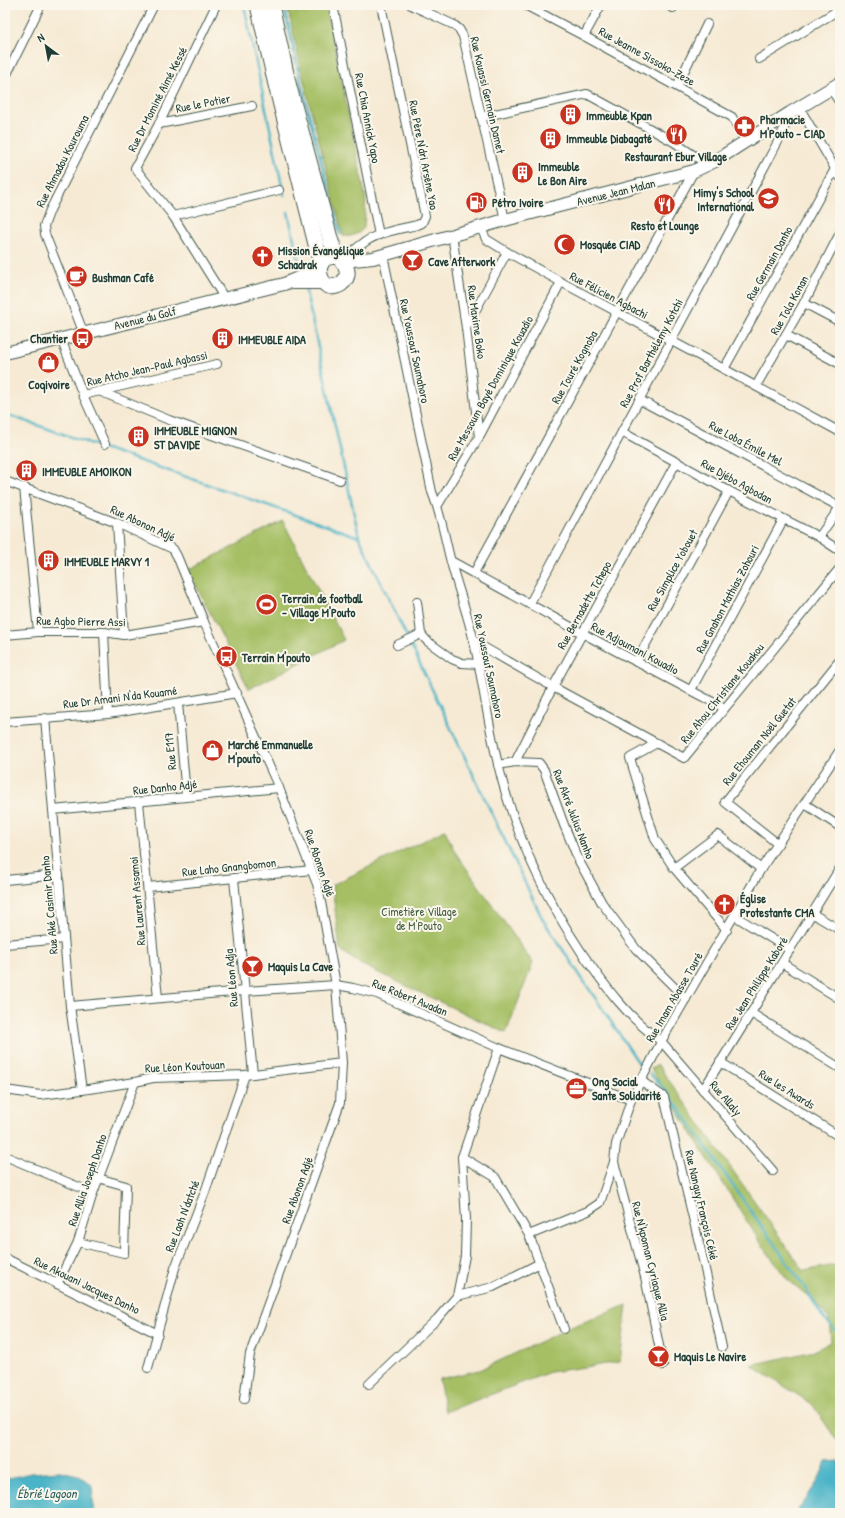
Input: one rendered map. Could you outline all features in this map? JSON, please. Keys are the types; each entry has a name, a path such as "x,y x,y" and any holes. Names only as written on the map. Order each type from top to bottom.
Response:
{"highway":[{"path":"258,5 321,272 332,286 338,285 343,283 343,264 331,242 293,102 271,5"},
{"path":"321,272 329,257 343,264"}],"main road":[{"name":"Avenue Jean Malan","path":"343,264 378,256 480,226 694,171 708,165 746,140 836,86"},
{"name":"Avenue du Golf","path":"5,353 284,284 321,272"}],"street":[{"path":"5,78 41,5"},
{"name":"Rue Ahmadou Kourouma","path":"84,334 45,234 44,226 50,210 154,5"},
{"name":"Rue Dr Mominé Aimé Kessé","path":"216,5 159,124 135,168 173,216 225,299"},
{"name":"Rue Chia Annick Yapo","path":"333,5 379,235"},
{"name":"Rue Père N'dri Arsène Yao","path":"343,264 355,249 366,241 379,235 417,225 422,222 425,216 381,5"},
{"name":"Rue Kouassi Germain Damet","path":"411,5 454,25 459,29 462,36 505,220"},
{"name":"Rue Jeanne Sissoko-Zeze","path":"525,5 732,117 746,140"},
{"path":"584,36 601,5"},
{"path":"759,59 840,9"},
{"path":"677,86 707,24"},
{"path":"836,86 840,103"},
{"path":"481,117 587,94 674,142 708,165"},
{"name":"Rue le Potier","path":"159,124 252,106"},
{"path":"795,110 840,177"},
{"name":"Rue Prof Barthélemy Kotchi","path":"530,603 795,110"},
{"name":"Rue Germain Danho","path":"724,369 835,169"},
{"name":"Rue Touré Kognoba","path":"474,573 618,313 694,171"},
{"path":"173,216 278,190"},
{"name":"Rue Félicien Agbachi","path":"480,226 486,239 507,252 840,432"},
{"name":"Rue Tola Konan","path":"756,386 804,303 840,233"},
{"name":"Rue Maxime Boko","path":"452,234 466,328 479,437"},
{"path":"466,328 507,252"},
{"name":"Rue Youssouf Soumahoro","path":"378,256 432,492 438,505 451,561 473,640 498,765 518,829 534,867 553,905 599,978 627,1012 646,1031 661,1041"},
{"name":"Rue Messoum Bayé Dominique Kouadio","path":"438,505 479,437 561,282"},
{"path":"804,303 840,322"},
{"path":"786,335 840,364"},
{"path":"61,339 83,395 105,444"},
{"name":"Rue Atcho Jean-Paul Agbassi","path":"83,395 217,364"},
{"path":"99,392 169,420 340,480"},
{"name":"Rue Loba Émile Mel","path":"640,400 840,507"},
{"name":"Rue Djébo Agbodan","path":"622,432 783,520 819,537 840,551"},
{"name":"Rue Bernadette Tchepo","path":"515,762 582,633 677,461"},
{"name":"Rue Abonon Adjé","path":"5,481 117,523 173,549 178,556 204,622 280,788 312,870 321,902 336,985 342,1063 340,1103 252,1347 244,1399"},
{"path":"24,487 38,632"},
{"name":"Rue Simplice Yobouet","path":"636,662 729,491"},
{"path":"819,537 840,507"},
{"name":"Rue Gnahon Mathias Zohouri","path":"691,690 783,520"},
{"path":"117,523 124,635"},
{"name":"Rue Adjoumani Kouadio","path":"451,561 530,603 582,633 724,708"},
{"name":"Rue Ahou Christiane Kouakou","path":"473,640 553,687 684,758 840,568"},
{"path":"417,602 421,634 433,647 452,659 462,663 478,664"},
{"name":"Rue Agbo Pierre Assi","path":"5,635 38,632 104,632 124,635 204,622"},
{"path":"104,632 108,714"},
{"path":"401,643 421,634"},
{"name":"Rue Ehouman Noël Guetat","path":"778,844 725,802 840,660"},
{"name":"Rue Dr Amani N'da Kouamé","path":"5,722 108,714 237,693"},
{"name":"Rue E117","path":"178,703 186,796"},
{"name":"Rue Aké Casimir Danho","path":"45,718 70,1006 82,1090"},
{"path":"657,743 630,758 655,839 674,868 727,930"},
{"name":"Rue Imam Abasse Touré","path":"529,1235 588,1211 600,1203 614,1162 616,1144 630,1100 640,1080 661,1041 762,869 840,750"},
{"name":"Rue Akré Julius Nanho","path":"498,765 515,762 539,763 544,770 579,861 602,902 636,949 686,999"},
{"name":"Rue Danho Adjé","path":"53,810 280,788"},
{"name":"Rue Laurent Assamoi","path":"139,802 158,998"},
{"path":"804,804 840,827"},
{"path":"674,868 718,835 762,869"},
{"name":"Rue Jean Philippe Kaboré","path":"702,1090 813,914 840,868"},
{"name":"Rue Laho Gnangbomon","path":"148,887 312,870"},
{"path":"5,880 59,875"},
{"name":"Rue Léon Adja","path":"234,879 244,991 249,1075"},
{"path":"813,914 840,930"},
{"path":"734,916 790,950"},
{"path":"5,944 64,939"},
{"path":"782,963 840,999"},
{"name":"Rue Robert Awadan","path":"70,1006 244,991 336,985 377,994 499,1048 630,1100"},
{"path":"751,1013 840,1068"},
{"name":"Rue Allaly","path":"661,1041 773,1172"},
{"path":"369,1384 437,1319 457,1296 465,1256 466,1219 462,1157 499,1048"},
{"name":"Rue les Awards","path":"720,1062 840,1137"},
{"name":"Rue Léon Koutouan","path":"5,1090 40,1094 82,1090 153,1078 249,1075 342,1063"},
{"name":"Rue Laoh N'datché","path":"148,1368 175,1268 249,1075"},
{"name":"Rue Nanguy François Céké","path":"640,1080 664,1098 701,1251 722,1347"},
{"name":"Rue Allia Joseph Danho","path":"57,1284 78,1242 98,1178 135,1082"},
{"path":"5,1156 93,1193"},
{"path":"462,1157 495,1176 529,1235 564,1329"},
{"name":"Rue N'kpoman Cyriaque Allia","path":"614,1162 645,1277 664,1365"},
{"path":"78,1242 124,1253 126,1186 98,1178"},
{"name":"Rue Akouani Jacques Danho","path":"5,1258 158,1334"},
{"path":"457,1296 493,1287 540,1263"}],"green space":[{"path":"287,5 326,5 366,199 364,228 352,236 343,236 302,74"},
{"name":"Terrain de football - Village M'Pouto","path":"283,521 344,640 249,689 188,570"},
{"name":"Cimetière Village de M'Pouto","path":"445,830 455,852 533,963 506,1033 360,964 340,950 332,885"},
{"path":"658,1065 804,1271 840,1264 840,1445 812,1404 751,1365 814,1351 831,1342 829,1319 814,1301 787,1279 760,1242 651,1069"},
{"path":"627,1305 620,1362 550,1372 445,1412 439,1379 480,1370 571,1327"}],"water":[{"path":"840,1461 840,1513 796,1513 818,1481 826,1462"},
{"name":"Ébrié Lagoon","path":"60,1471 78,1475 92,1485 94,1513 5,1513 5,1477 9,1478 31,1473"}],"waterway":[{"path":"244,5 284,195"},
{"path":"284,5 301,84 340,234"},
{"path":"288,212 300,267"},
{"path":"305,287 359,537 543,920 640,1065"},
{"path":"5,414 359,537"},
{"path":"650,1074 668,1093 805,1288 825,1320 840,1335"}],"place":[{"name":"Immeuble Kpan","path":"571,115"},
{"name":"Pharmacie M'Pouto - CIAD","path":"744,126"},
{"name":"Restaurant Ebur Village","path":"676,135"},
{"name":"Immeuble Diabagaté","path":"551,138"},
{"name":"Immeuble Le Bon Aire","path":"522,173"},
{"name":"Mimy's School International","path":"769,199"},
{"name":"Pétro Ivoire","path":"477,202"},
{"name":"Resto et Lounge","path":"665,204"},
{"name":"Mosquée CIAD","path":"564,244"},
{"name":"Mission Évangélique Schadrak","path":"263,257"},
{"name":"Cave Afterwork","path":"412,261"},
{"name":"Bushman Café","path":"76,277"},
{"name":"Chantier","path":"83,338"},
{"name":"IMMEUBLE AIDA","path":"223,339"},
{"name":"Coqivoire","path":"49,363"},
{"name":"IMMEUBLE MIGNON ST DAVIDE","path":"138,437"},
{"name":"IMMEUBLE AMOIKON","path":"26,471"},
{"name":"IMMEUBLE MARVY 1","path":"48,561"},
{"name":"Terrain de football - Village M'Pouto","path":"266,605"},
{"name":"Terrain M'pouto","path":"227,657"},
{"name":"Marché Emmanuelle M'pouto","path":"213,751"},
{"name":"Église Protestante CMA","path":"725,905"},
{"name":"Maquis La Cave","path":"252,966"},
{"name":"Ong Social Sante Solidarité","path":"576,1088"},
{"name":"Maquis Le Navire","path":"658,1356"}]}
